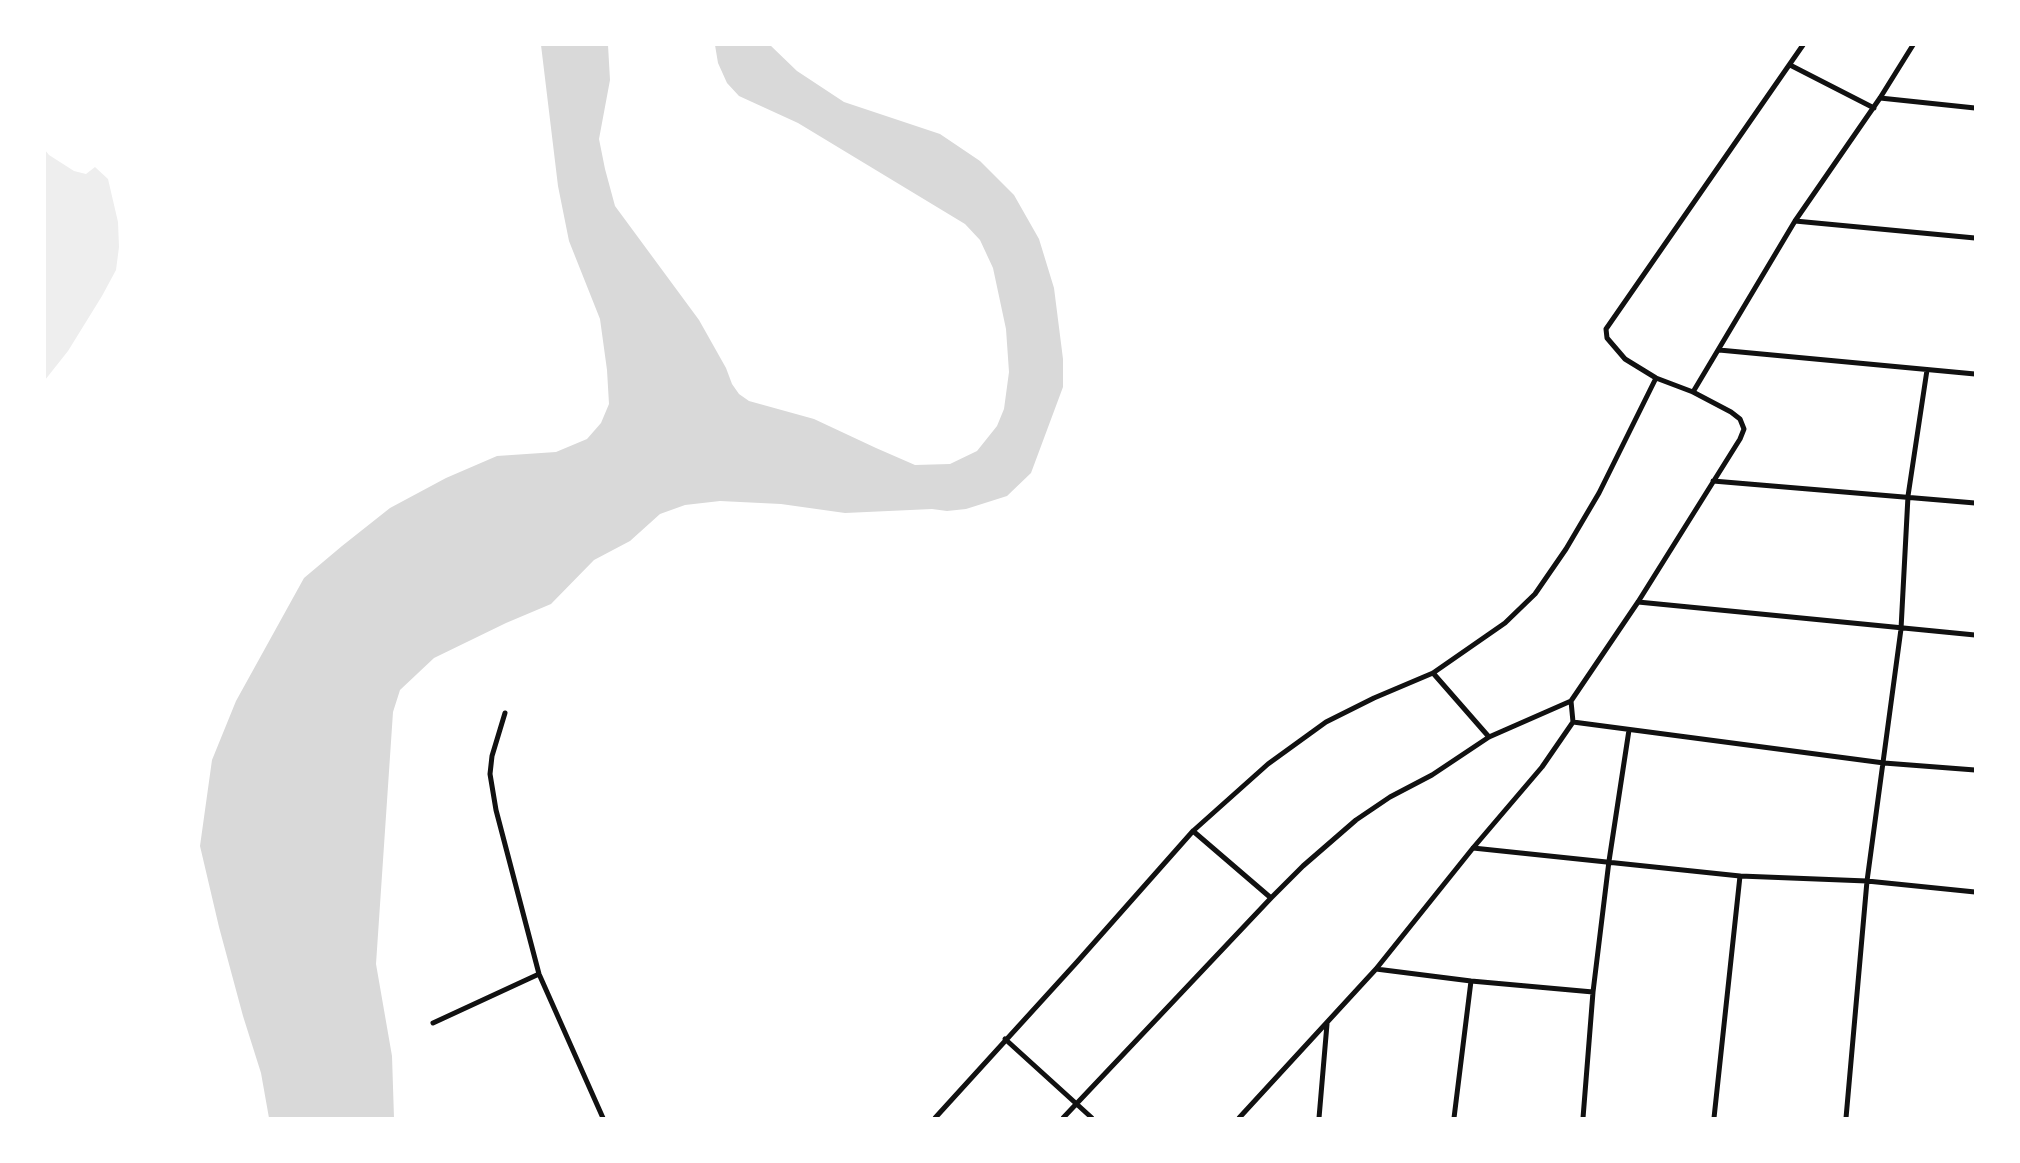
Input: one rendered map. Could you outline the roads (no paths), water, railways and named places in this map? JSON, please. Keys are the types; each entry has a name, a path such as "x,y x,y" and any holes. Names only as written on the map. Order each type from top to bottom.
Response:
{"street":[{"path":"1063,1118 1271,898 1303,866 1356,820 1390,797 1432,775 1489,737 1571,701 1638,602 1744,429 1740,420 1731,412 1693,392 1656,378 1625,359 1611,344 1606,334 1609,322 1803,45"},
{"path":"1693,392 1795,220 1874,108 1913,45"},
{"path":"1790,65 1874,108"},
{"path":"1880,98 1975,108"},
{"path":"1795,220 1975,238"},
{"path":"1719,350 1975,374"},
{"path":"1846,1118 1867,881 1902,628 1908,496 1927,370"},
{"path":"935,1118 1193,831 1268,764 1326,722 1374,698 1433,673 1505,623 1535,594 1566,549 1599,493 1656,378"},
{"path":"1713,481 1908,496 1975,504"},
{"path":"1638,602 1975,635"},
{"path":"1433,673 1489,737"},
{"path":"1239,1118 1376,969 1473,848 1542,767 1573,722 1571,701"},
{"path":"504,713 492,756 490,774 496,810 540,974 603,1118"},
{"path":"1573,722 1884,763 1975,770"},
{"path":"1583,1118 1593,992 1609,861 1629,730"},
{"path":"1193,831 1271,898"},
{"path":"1473,848 1740,876 1867,881 1975,892"},
{"path":"1714,1118 1740,876"},
{"path":"1376,969 1472,981 1593,992"},
{"path":"432,1023 540,974"},
{"path":"1454,1118 1472,981"},
{"path":"1319,1118 1327,1024"},
{"path":"1005,1039 1092,1118"}]}
